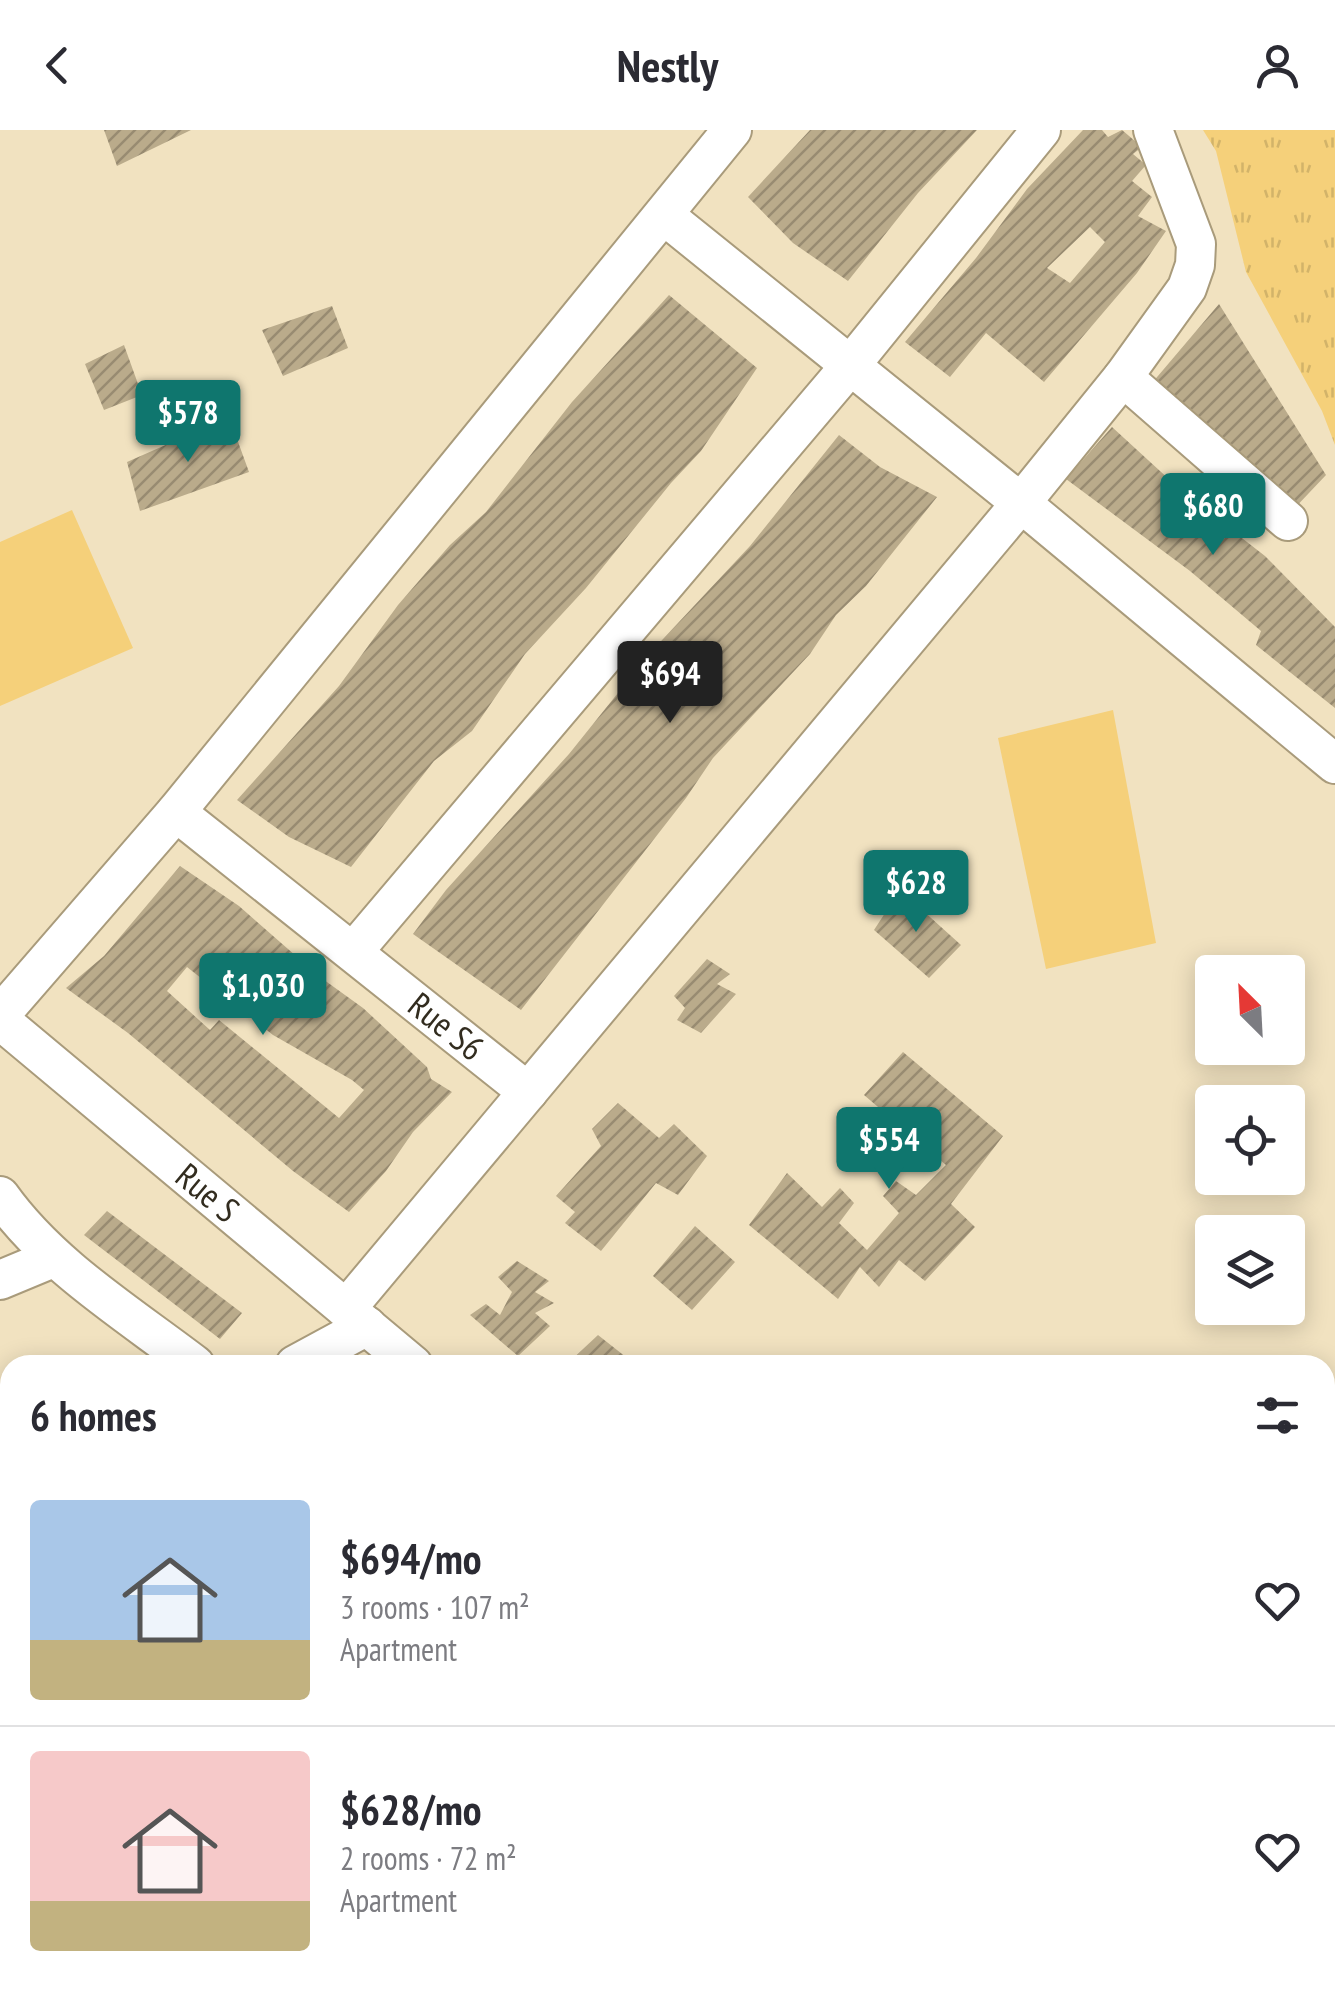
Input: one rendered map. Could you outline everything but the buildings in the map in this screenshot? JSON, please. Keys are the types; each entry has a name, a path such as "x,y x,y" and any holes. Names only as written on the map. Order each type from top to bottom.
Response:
{"street":[{"path":"0,1017 176,812 732,130"},
{"path":"353,952 849,367 1040,130"},
{"path":"307,1355 357,1317 528,1092 1021,502 1123,377 1187,288 1195,266 1196,244 1153,130"},
{"path":"665,216 1021,502 1335,764"},
{"path":"1123,377 1288,521"},
{"name":"Rue S6","path":"176,812 528,1092"},
{"name":"Rue S","path":"0,1017 401,1355"},
{"path":"0,1196 54,1258 181,1355"},
{"path":"0,1280 54,1258"}],"green space":[{"path":"1203,130 1335,130 1335,445 1322,411 1246,272 1216,151"},
{"path":"72,510 133,648 0,706 0,542"},
{"path":"1113,710 1156,943 1046,969 998,738"}]}
